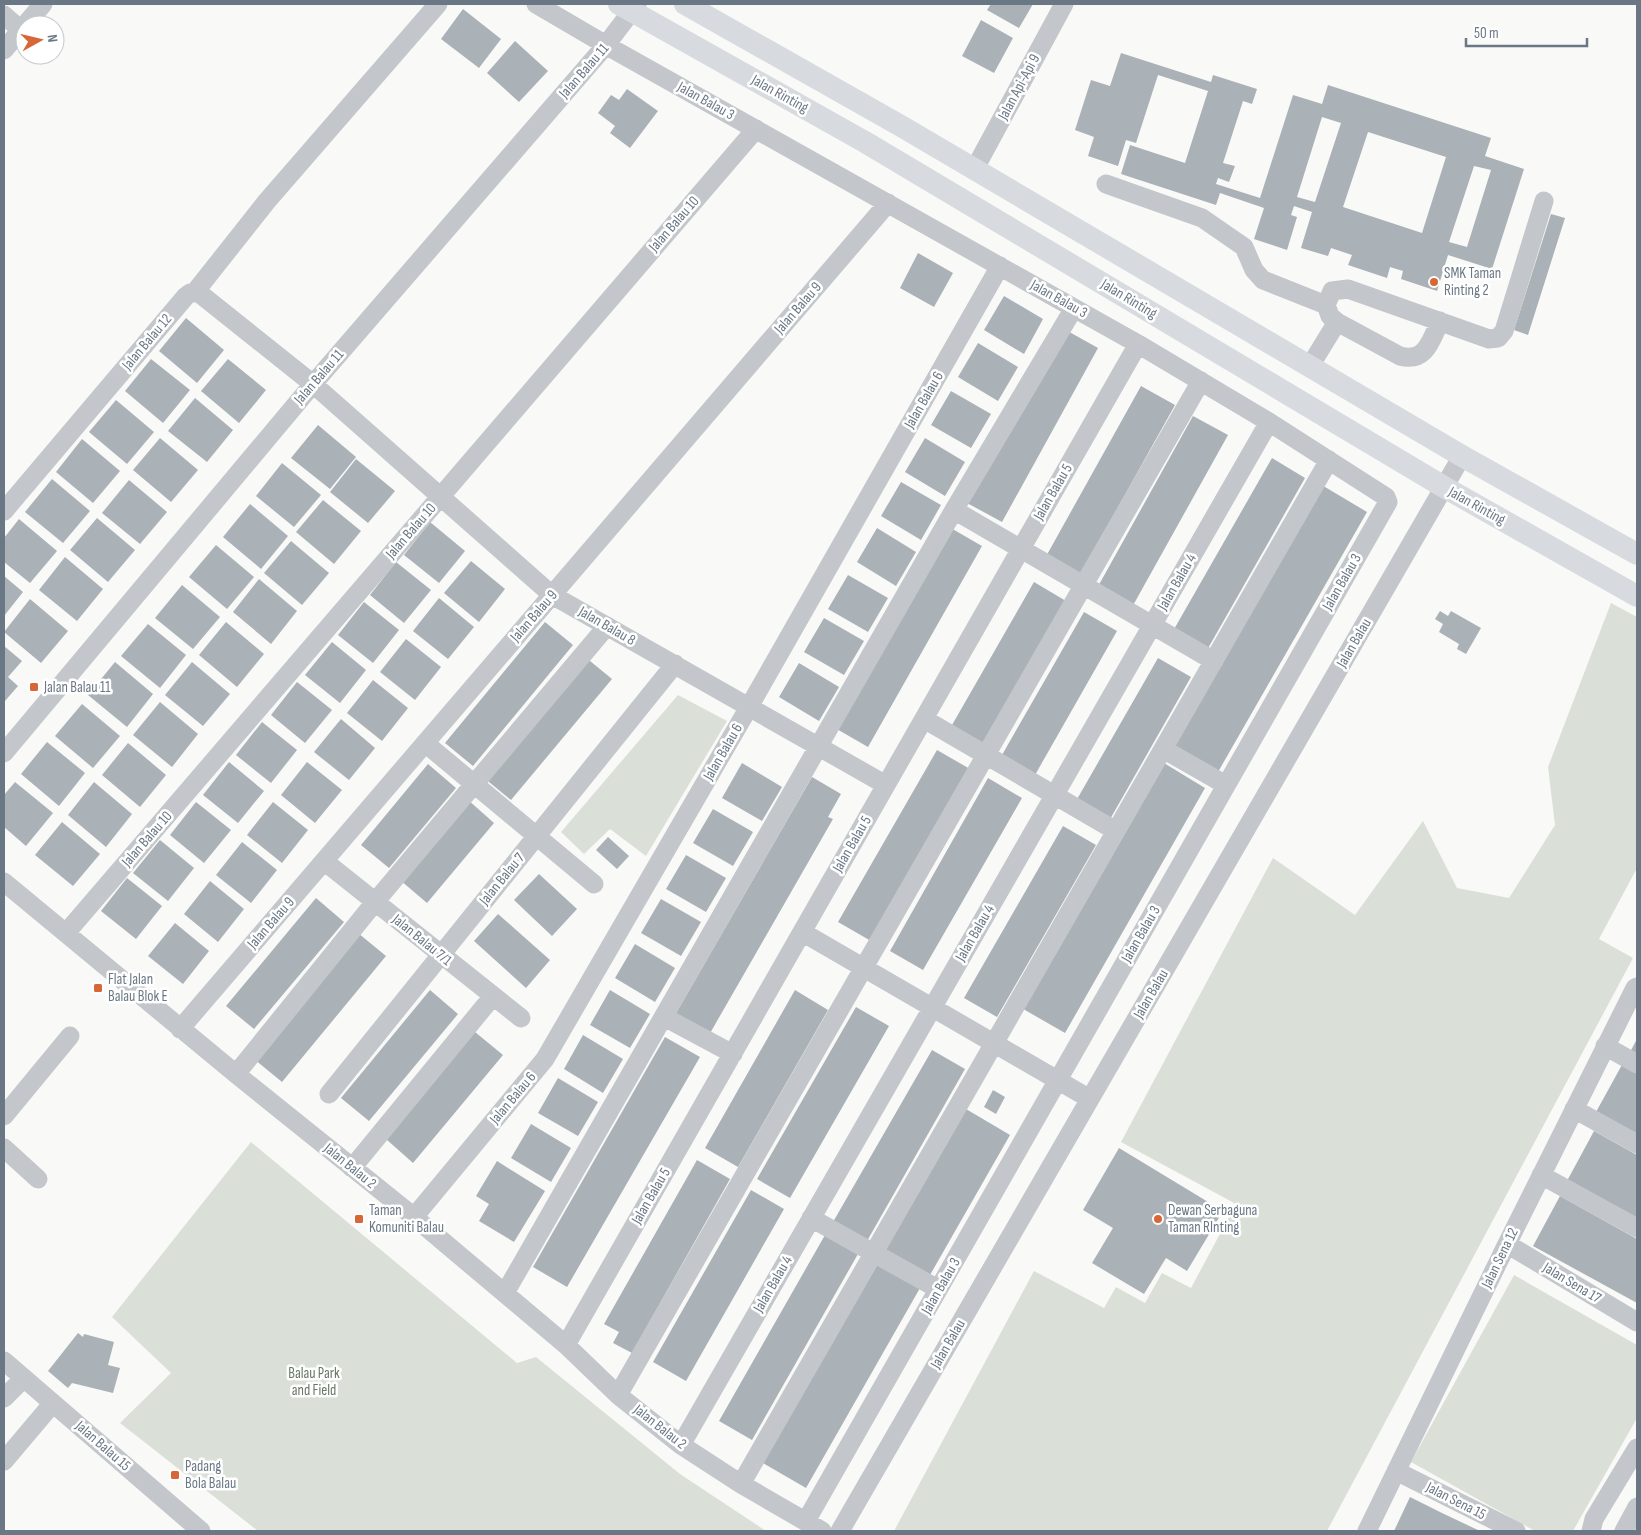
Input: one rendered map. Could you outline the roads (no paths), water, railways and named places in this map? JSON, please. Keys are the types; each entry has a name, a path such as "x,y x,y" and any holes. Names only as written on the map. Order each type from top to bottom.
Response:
{"main road":[{"name":"Jalan Rinting","path":"686,4 901,126 1462,456 1637,554"},
{"name":"Jalan Rinting","path":"630,6 865,142 1444,487 1637,596"}],"street":[{"path":"34,15 43,4"},
{"name":"Jalan Balau 12","path":"4,511 186,296 195,292 266,202 438,4"},
{"name":"Jalan Balau 3","path":"536,4 1138,344 1269,422 1386,497 1388,502 938,1289 814,1526"},
{"name":"Jalan Api-Api 9","path":"974,170 1064,4"},
{"name":"Jalan Balau 11","path":"4,753 313,384 606,45 630,6"},
{"path":"4,15 15,22"},
{"path":"4,50 15,37"},
{"name":"Jalan Balau 10","path":"66,933 756,129"},
{"path":"1106,184 1202,218 1244,247 1254,270 1262,280 1326,305"},
{"path":"1440,322 1425,351 1418,356 1409,358 1400,356 1337,322 1330,316 1326,305 1332,291 1348,289 1489,339 1498,338 1502,335 1544,201"},
{"name":"Jalan Balau 9","path":"180,1029 888,203"},
{"name":"Jalan Balau 6","path":"414,1217 545,1059 749,707 1000,266"},
{"path":"195,292 203,295 313,384"},
{"path":"505,1293 954,510 1074,308"},
{"path":"1310,366 1337,322"},
{"name":"Jalan Balau 5","path":"566,1345 1138,344"},
{"path":"618,1395 1201,381"},
{"name":"Jalan Balau 8","path":"313,384 552,595 886,785"},
{"name":"Jalan Balau 4","path":"681,1445 1269,422"},
{"name":"Jalan Balau","path":"840,1531 1462,456"},
{"path":"740,1484 1329,460"},
{"path":"954,510 1214,661"},
{"path":"236,1074 375,902 607,626"},
{"name":"Jalan Balau 7","path":"328,1094 675,664"},
{"path":"924,719 1116,831"},
{"path":"425,744 594,884"},
{"path":"1163,749 1226,786"},
{"name":"Jalan Balau 7/1","path":"324,861 521,1018"},
{"name":"Jalan Balau 2","path":"4,882 180,1029 414,1217 505,1293 566,1345 618,1395 681,1445 740,1484 814,1526"},
{"path":"802,932 1090,1099"},
{"name":"Jalan Sena 12","path":"1367,1531 1605,1046 1637,987"},
{"path":"352,1168 493,996"},
{"path":"664,1017 733,1054"},
{"path":"4,1116 70,1036"},
{"path":"1605,1046 1637,1064"},
{"path":"1574,1109 1637,1144"},
{"path":"4,1148 38,1179"},
{"path":"1541,1176 1637,1228"},
{"path":"811,1218 938,1289"},
{"name":"Jalan Sena 17","path":"1507,1244 1637,1322"},
{"name":"Jalan Balau 15","path":"4,1361 201,1531"},
{"path":"4,1398 24,1378"},
{"path":"4,1461 53,1403"},
{"path":"1590,1531 1594,1519 1637,1448"},
{"name":"Jalan Sena 15","path":"1396,1471 1516,1531"},
{"path":"1624,1531 1637,1507"}],"place":[{"name":"SMK Taman Rinting 2","path":"1434,282"},
{"name":"Jalan Balau 11","path":"34,687"},
{"name":"Flat Jalan Balau Blok E","path":"98,988"},
{"name":"Taman Komuniti Balau","path":"359,1219"},
{"name":"Dewan Serbaguna Taman RInting","path":"1158,1219"},
{"name":"Padang Bola Balau","path":"175,1475"}],"park label":[{"name":"Balau Park and Field","path":"314,1382"}]}
